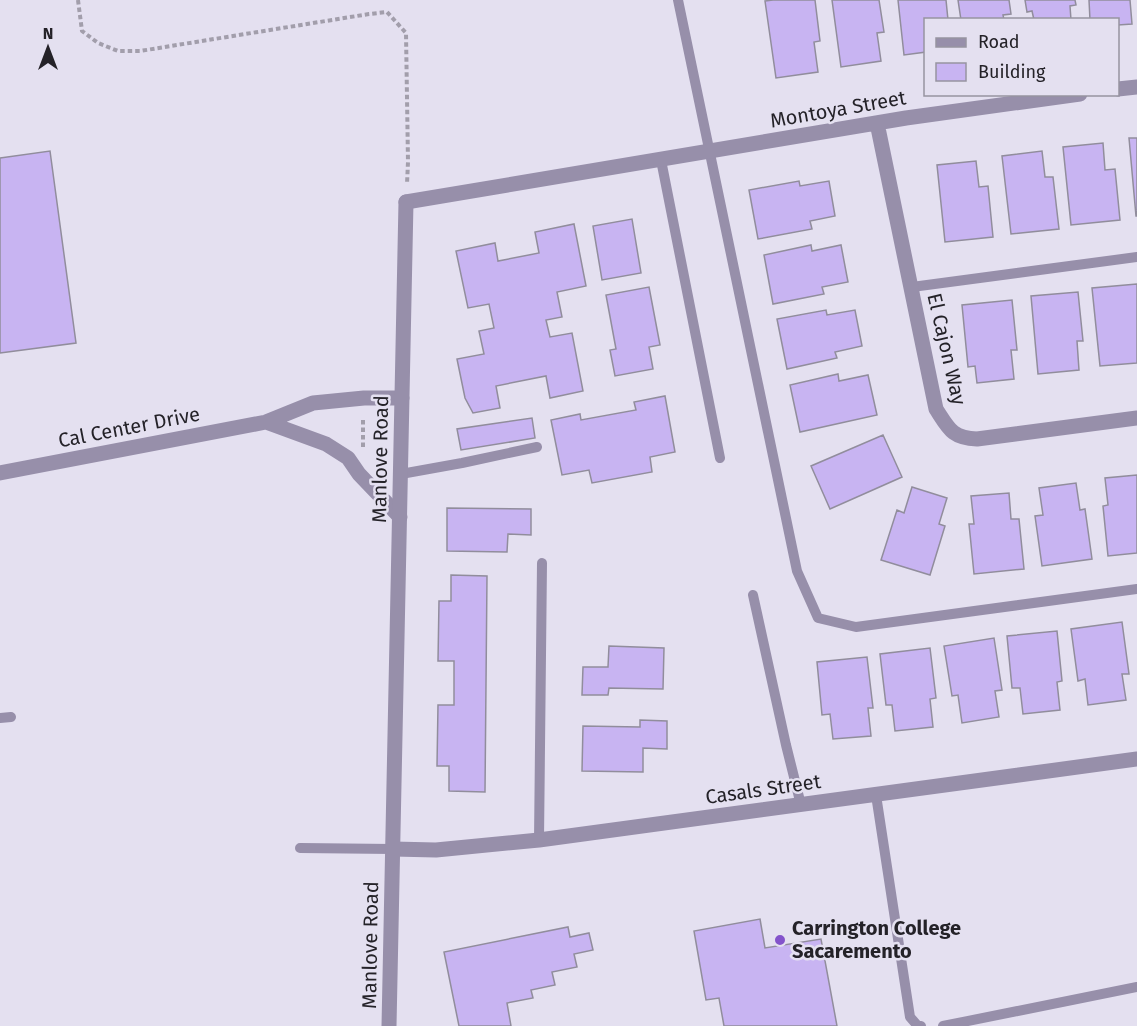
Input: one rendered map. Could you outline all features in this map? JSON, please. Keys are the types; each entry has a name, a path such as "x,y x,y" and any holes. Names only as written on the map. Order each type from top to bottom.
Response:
{"street":[{"path":"1119,89 1137,87"},
{"name":"Montoya Street","path":"711,152 878,123 1066,96"},
{"name":"El Cajon Way","path":"878,123 936,409 950,430 964,439 977,439 1137,418"},
{"path":"406,202 711,152"},
{"name":"Manlove Road","path":"389,1026 406,202"},
{"name":"Cal Center Drive","path":"0,473 266,422 313,404 364,398 402,398"},
{"path":"266,422 326,444 348,459 359,474 400,517"},
{"name":"Casals Street","path":"393,849 436,850 539,840 1137,759"}],"lane":[{"path":"678,0 797,571 818,618 856,627 1137,589"},
{"path":"661,160 720,458"},
{"path":"912,287 1137,257"},
{"path":"401,474 537,447"},
{"path":"539,840 542,563"},
{"path":"753,595 801,805"},
{"path":"876,795 910,1017 921,1026"},
{"path":"300,848 393,849"},
{"path":"943,1026 1137,987"}],"path":[{"path":"78,0 82,31 98,43 118,51 140,51 387,12 406,33 408,162 406,202"},
{"path":"363,417 363,451"}],"building":[{"path":"815,0 820,41 814,42 818,72 776,78 765,1"},
{"path":"832,0 879,0 884,32 877,33 881,61 841,67"},
{"path":"898,0 946,0 948,18 924,18 924,52 904,55"},
{"path":"958,0 1009,0 1011,14 1003,15 1004,18 961,18"},
{"path":"1025,0 1075,0 1076,5 1070,6 1071,18 1034,18 1032,11 1027,12"},
{"path":"1089,0 1130,0 1132,24 1119,25 1119,18 1090,18"},
{"path":"1129,138 1137,138 1137,216 1136,216"},
{"path":"1103,143 1105,170 1115,169 1120,220 1071,225 1063,147"},
{"path":"50,151 76,343 0,353 0,158"},
{"path":"1042,151 1045,177 1053,177 1059,229 1011,234 1002,156"},
{"path":"976,161 979,187 988,186 993,237 945,242 937,165"},
{"path":"799,181 800,186 829,181 835,216 810,221 812,229 758,239 749,190"},
{"path":"632,219 641,273 602,280 593,226"},
{"path":"574,224 586,286 557,292 562,317 546,320 550,337 572,333 583,391 550,398 546,376 496,386 500,408 473,413 465,398 457,359 484,354 479,331 494,328 489,304 468,308 456,251 495,243 498,261 539,253 535,232"},
{"path":"811,245 812,251 841,245 848,282 822,287 824,294 773,304 764,255"},
{"path":"1137,284 1137,363 1100,366 1092,288"},
{"path":"649,287 660,345 649,347 653,369 615,376 610,350 616,349 606,295"},
{"path":"1078,292 1083,341 1077,341 1079,370 1038,374 1031,296"},
{"path":"1012,300 1017,350 1011,350 1014,379 977,383 975,366 968,367 962,305"},
{"path":"826,310 827,315 855,310 862,346 835,352 837,358 787,369 777,319"},
{"path":"838,374 839,381 868,375 877,415 800,432 790,385"},
{"path":"665,396 675,452 650,457 652,472 592,483 589,470 562,475 551,420 580,414 581,420 636,410 634,402"},
{"path":"532,418 535,438 461,450 457,429"},
{"path":"883,435 902,477 830,509 811,466"},
{"path":"1137,475 1137,553 1108,556 1103,506 1108,505 1105,478"},
{"path":"1076,483 1080,510 1085,509 1092,559 1042,566 1035,516 1043,515 1039,488"},
{"path":"912,487 947,498 939,524 945,526 930,575 881,560 897,510 904,513"},
{"path":"1009,493 1011,519 1019,519 1024,569 974,574 969,524 974,524 971,496"},
{"path":"447,508 531,509 531,535 508,534 507,552 447,551"},
{"path":"451,575 487,576 485,792 449,791 449,766 437,766 438,705 454,705 454,661 438,661 439,601 451,601"},
{"path":"1122,622 1129,674 1122,674 1126,700 1088,705 1085,679 1078,681 1071,629"},
{"path":"1057,631 1062,681 1057,682 1060,710 1023,714 1020,688 1012,688 1007,636"},
{"path":"994,638 1002,690 995,691 999,717 962,723 958,695 952,696 944,646"},
{"path":"609,646 664,648 663,689 609,688 608,695 582,695 583,667 608,667"},
{"path":"930,648 936,698 930,699 933,727 895,731 892,705 886,705 880,654"},
{"path":"867,657 873,708 868,708 871,736 833,739 830,714 822,715 817,662"},
{"path":"640,720 667,721 667,749 643,748 643,772 582,771 583,726 640,727"},
{"path":"760,919 765,948 821,939 837,1026 724,1026 719,998 706,1000 694,931"},
{"path":"568,927 570,937 589,933 593,950 574,954 577,967 552,972 555,985 531,990 533,998 507,1003 511,1026 459,1026 444,952"}],"place":[{"name":"Carrington College Sacaremento","path":"780,940"}]}
